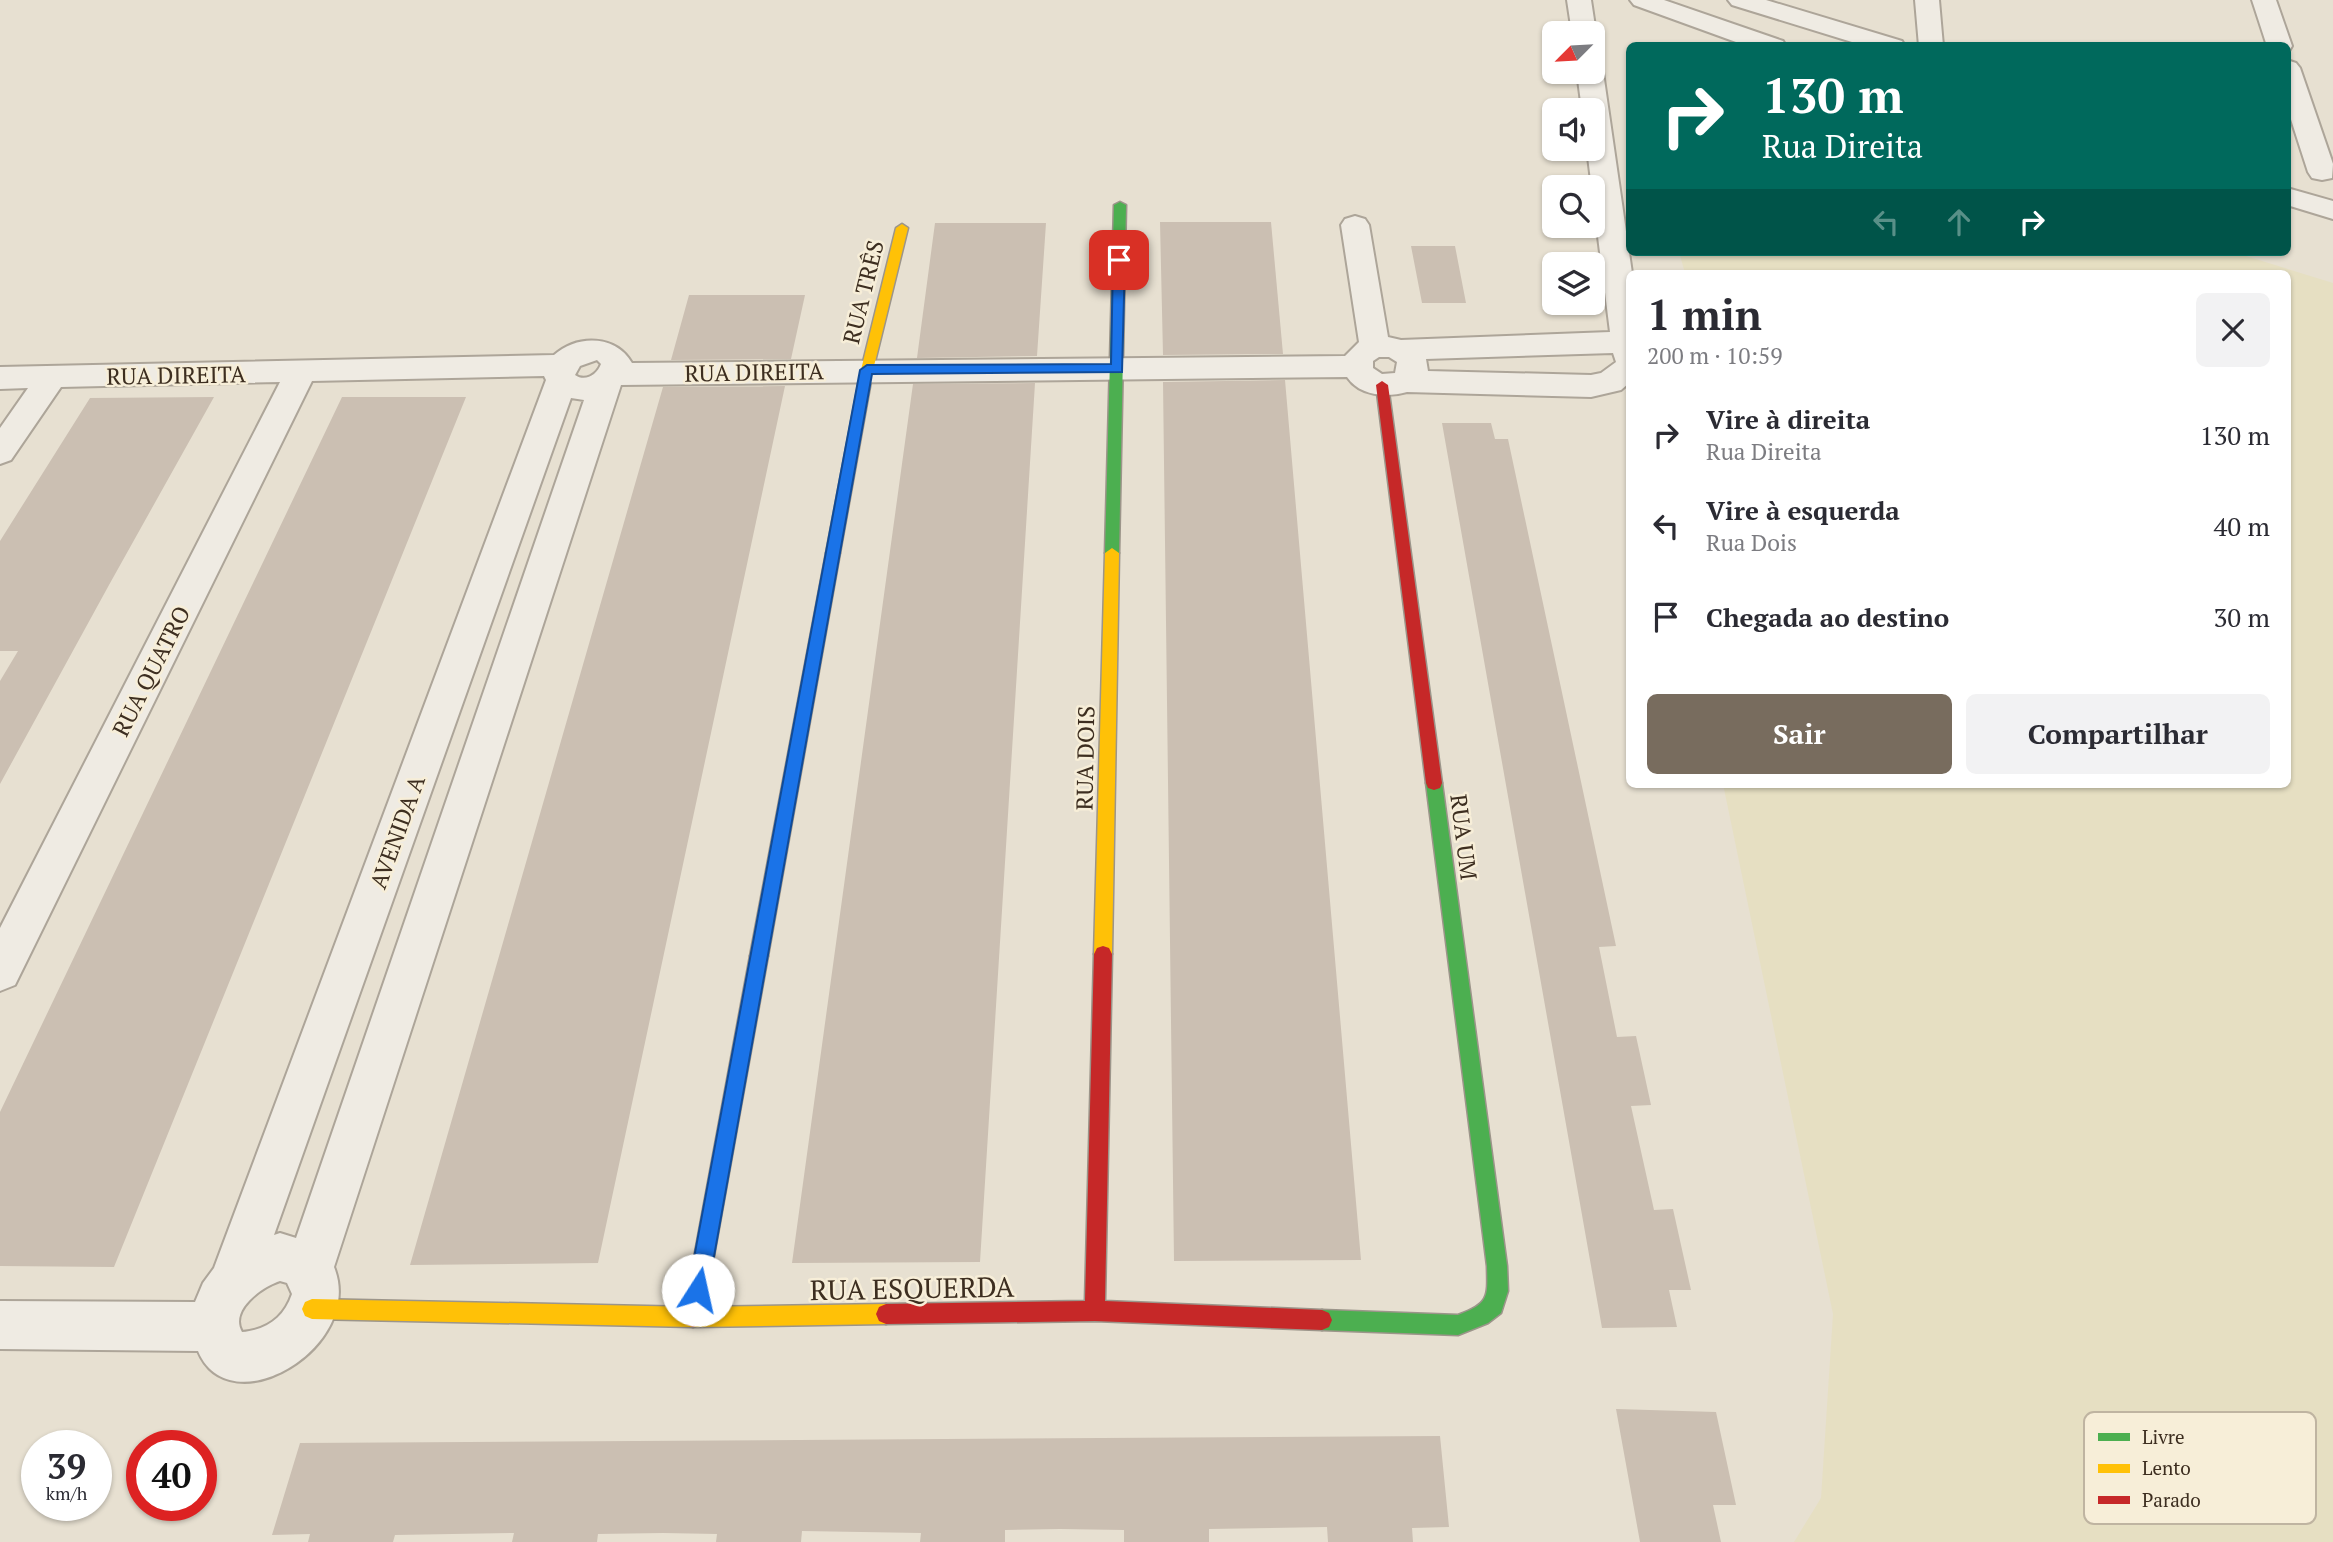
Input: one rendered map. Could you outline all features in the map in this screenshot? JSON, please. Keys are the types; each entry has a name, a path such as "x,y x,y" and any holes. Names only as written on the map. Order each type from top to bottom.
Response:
{"street":[{"path":"1579,0 1582,21"},
{"path":"1642,0 1762,42"},
{"path":"1740,0 1880,42"},
{"path":"1927,0 1931,42"},
{"path":"2264,0 2279,42"},
{"path":"2291,78 2328,173"},
{"path":"1592,84 1626,334"},
{"path":"2291,162 2328,173"},
{"path":"2291,197 2333,210"},
{"name":"RUA DOIS","path":"1095,1311 1120,205"},
{"path":"1354,225 1377,354 1360,375 1394,383 1591,386 1610,382 1626,360"},
{"name":"RUA TRÊS","path":"693,1317 867,370 902,228"},
{"path":"0,1325 214,1327 223,1349 231,1356 257,1357 284,1346 301,1329 311,1289 617,363 615,358 597,350 573,355 561,373"},
{"path":"1377,354 1410,356 1414,365 1413,373 1394,383"},
{"name":"RUA DIREITA","path":"610,378 867,370 1117,369 1377,354 1626,356"},
{"name":"RUA DIREITA","path":"0,378 301,372 561,373"},
{"name":"RUA QUATRO","path":"0,971 301,372"},
{"name":"AVENIDA A","path":"214,1327 216,1312 233,1283 561,373"},
{"path":"0,452 52,377"},
{"name":"RUA UM","path":"1394,383 1499,1296"},
{"name":"AVENIDA A","path":"233,1283 255,1265 280,1257 291,1258 311,1289"},
{"name":"RUA ESQUERDA","path":"311,1289 693,1317 1095,1311 1458,1325 1486,1315 1499,1296"}],"shaded area":[{"path":"1680,256 2246,256 2333,283 2333,1542 1794,1542 1821,1498 1833,1314 1724,788 2291,788 2291,270 1684,270"}],"building":[{"path":"1160,222 1271,222 1283,354 1163,355"},
{"path":"935,223 1046,223 1037,356 917,358"},
{"path":"1411,246 1455,246 1466,303 1422,303"},
{"path":"689,295 805,295 791,359 671,360"},
{"path":"1285,380 1361,1260 1174,1261 1163,382"},
{"path":"1035,383 980,1262 792,1263 913,384"},
{"path":"785,386 598,1263 410,1265 663,387"},
{"path":"214,397 0,784 0,681 18,651 0,651 0,541 90,398"},
{"path":"342,397 466,397 114,1267 0,1266 0,1112"},
{"path":"1442,423 1491,423 1495,439 1508,439 1616,946 1599,947 1617,1037 1636,1036 1651,1105 1631,1106 1654,1210 1673,1209 1691,1290 1669,1290 1677,1327 1602,1328"},
{"path":"1616,1409 1716,1412 1736,1505 1713,1505 1721,1542 1640,1542"},
{"path":"1440,1436 1449,1527 1412,1528 1413,1542 1328,1542 1327,1527 1209,1529 1209,1542 1124,1542 1124,1530 1060,1529 1005,1530 1005,1542 920,1542 921,1533 802,1531 801,1542 716,1542 717,1534 663,1533 598,1534 597,1542 512,1542 514,1533 395,1535 393,1542 308,1542 310,1534 272,1535 300,1443"}],"traffic: fast":[{"path":"1112,553 1120,205"},
{"path":"759,956 833,553"},
{"path":"1322,1320 1458,1325 1481,1316 1494,1306 1498,1291 1497,1266 1434,783"}],"traffic: slow":[{"path":"833,553 867,370 902,228"},
{"path":"1103,954 1112,553"},
{"path":"312,1309 693,1317 886,1314"}],"traffic: jam":[{"path":"1382,385 1434,783"},
{"path":"1095,1311 1103,954"},
{"path":"693,1317 759,956"},
{"path":"886,1314 1095,1311 1322,1320"}],"route":[{"path":"698,1290 867,370 1117,369 1119,260"}]}
